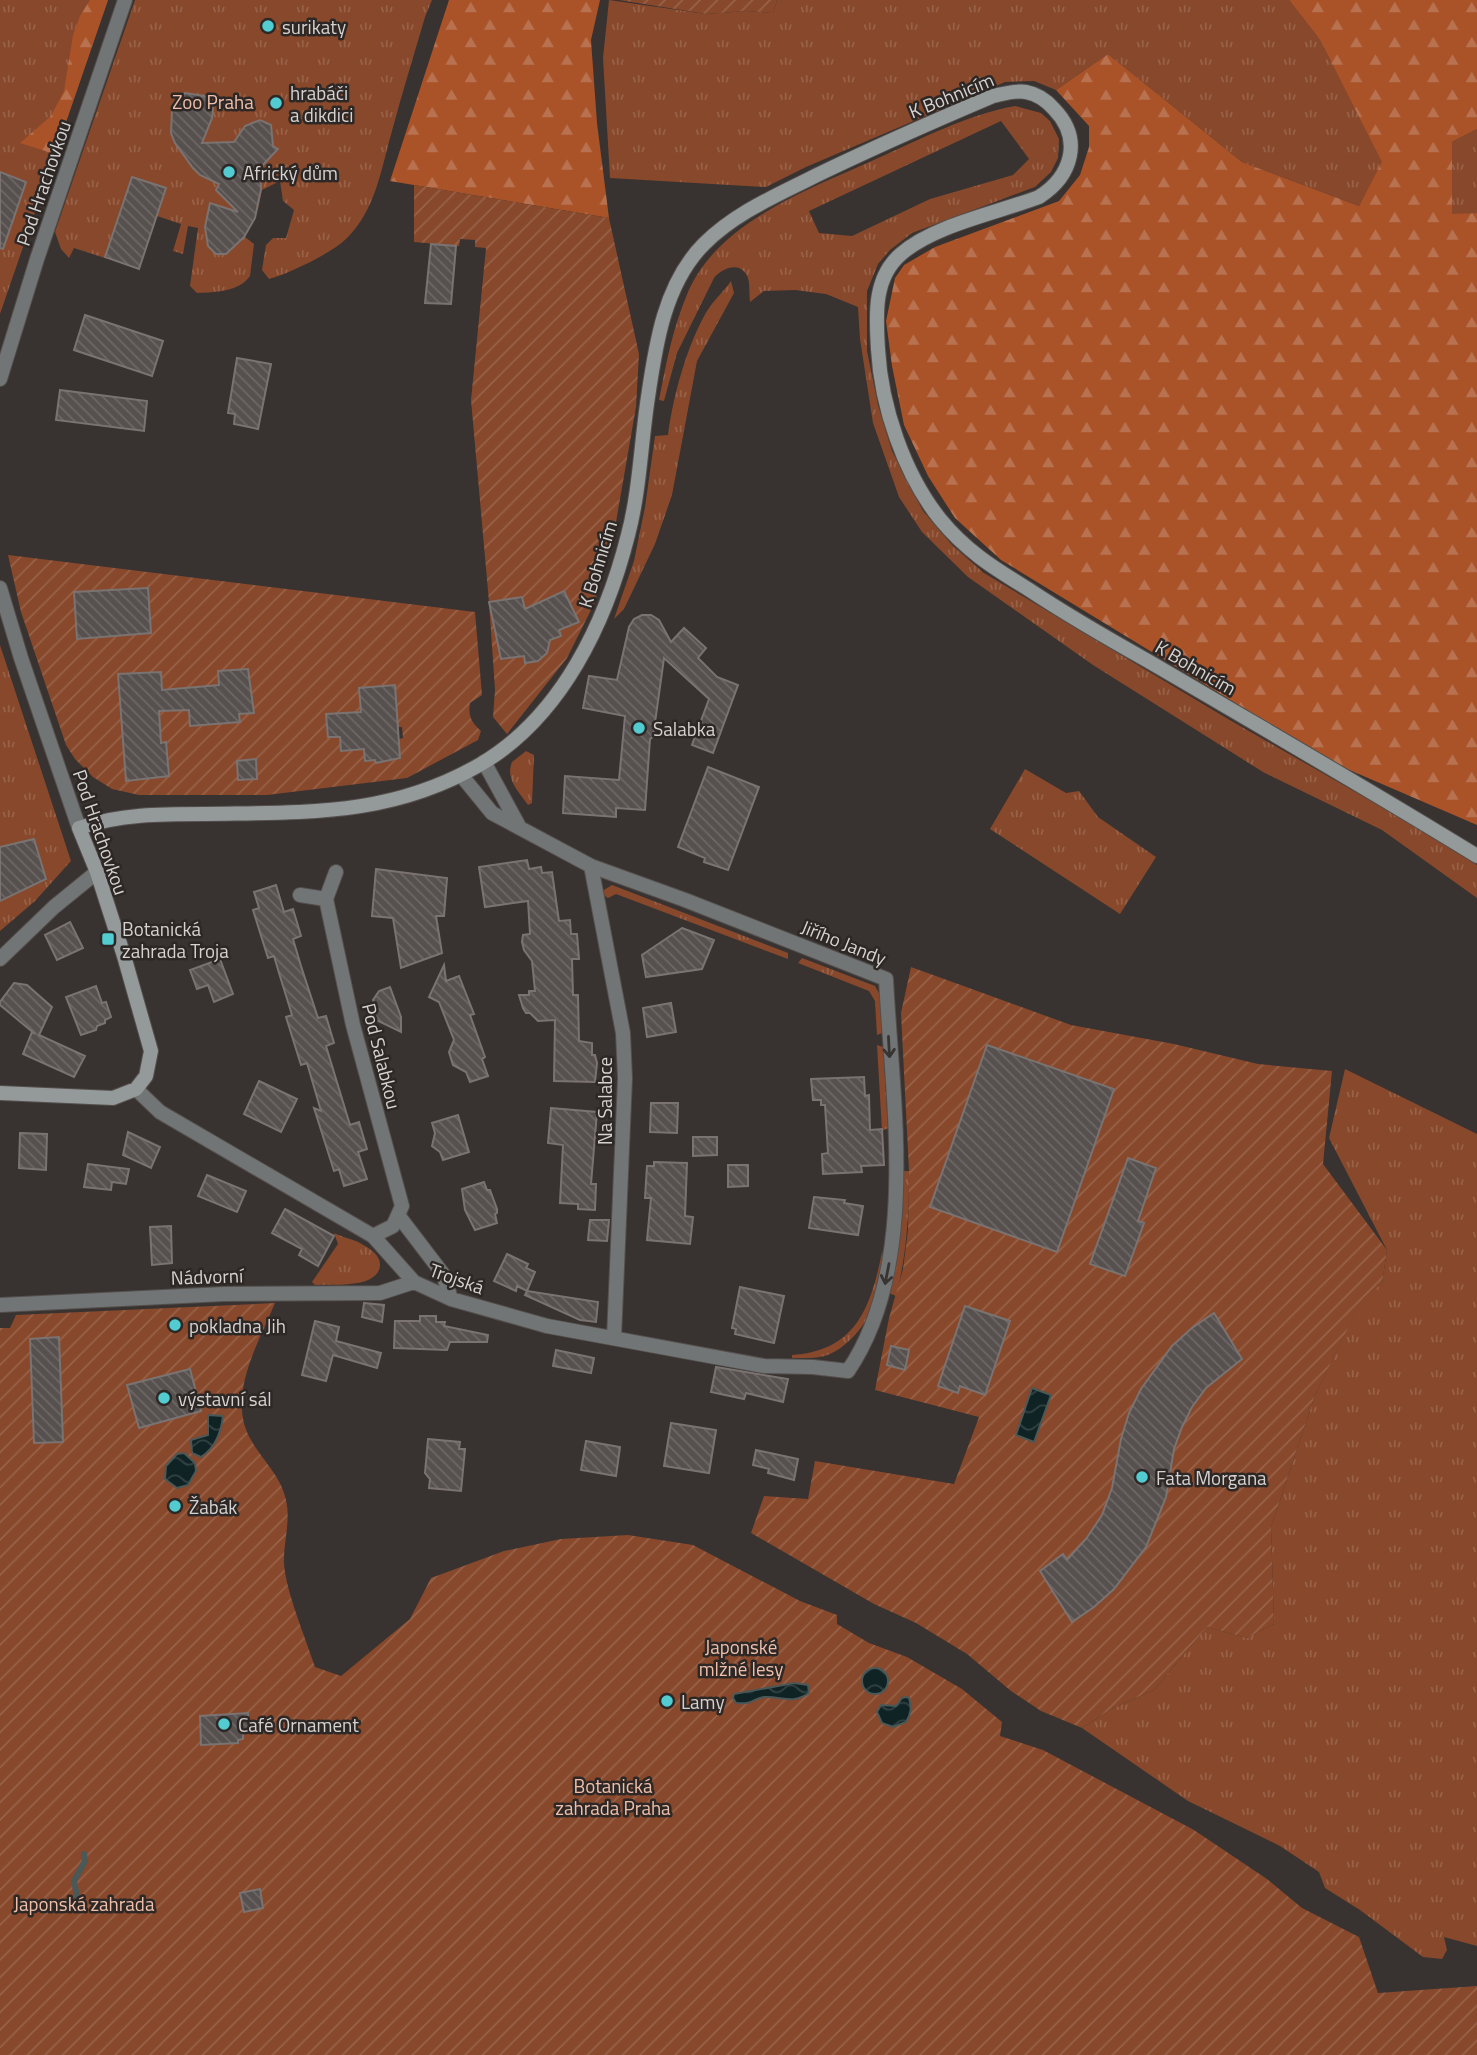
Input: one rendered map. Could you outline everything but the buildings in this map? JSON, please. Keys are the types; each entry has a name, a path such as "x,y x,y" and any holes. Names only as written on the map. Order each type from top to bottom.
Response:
{"street":[{"name":"Pod Hrachovkou","path":"0,379 37,259 125,0"},
{"name":"K Bohnicím","path":"79,828 96,822 146,815 322,812 374,806 400,799 461,775 484,762 514,739 541,714 584,652 606,609 629,533 662,321 682,274 703,246 732,220 861,154 993,96 1025,92 1039,96 1050,104 1062,117 1069,131 1072,145 1070,158 1054,188 1039,197 925,236 900,255 885,271 876,307 878,361 888,412 915,482 940,519 974,555 1052,605 1477,856"},
{"name":"Pod Hrachovkou","path":"0,588 79,828 97,872 151,1051 146,1076 136,1089"},
{"path":"484,762 521,830"},
{"name":"Jiřího Jandy","path":"461,775 492,813 591,866 886,979 897,1180 889,1267 881,1304 864,1348"},
{"name":"Na Salabce","path":"591,866 623,1033 625,1078 614,1338"},
{"path":"0,959 54,907 97,872"},
{"path":"300,895 326,900 336,872"},
{"name":"Pod Salabkou","path":"326,900 353,1024 402,1206 398,1214"},
{"path":"0,1093 113,1098 136,1089"},
{"name":"Trojská","path":"136,1089 160,1112 373,1236 414,1282 451,1299 547,1326 764,1366 848,1371 864,1348"},
{"path":"373,1236 393,1226 398,1214"},
{"path":"398,1214 443,1274 451,1299"},
{"name":"Nádvorní","path":"0,1305 224,1294 380,1293 414,1282"}],"green space":[{"path":"0,0 108,0 0,314"},
{"path":"90,0 108,0 55,154 20,143 51,116 64,91 73,35"},
{"name":"Zoo Praha","path":"135,0 432,0 371,202 356,228 346,239 309,262 269,279 262,270 266,245 273,238 286,238 294,210 283,201 280,181 262,190 258,209 245,237 254,244 250,276 233,288 197,293 190,286 198,228 188,226 183,254 173,251 181,224 157,216 139,269 74,248 69,258 61,249 55,232"},
{"path":"449,0 600,0 591,40 597,123 609,218 390,181"},
{"path":"609,0 706,14 747,11 773,13 777,0 1289,0 1320,40 1383,162 1359,206 1242,162 1108,54 1056,90 1034,81 1005,82 806,167 766,187 610,178 603,58"},
{"path":"619,0 777,0 773,13 747,11 706,14"},
{"path":"1289,0 1477,0 1477,129 1452,142 1452,214 1477,213 1477,825 1310,753 1224,696 1001,560 955,518 928,476 904,425 886,321 895,278 904,265 935,247 1059,201 1080,175 1089,147 1089,126 1056,90 1108,54 1242,162 1359,206 1382,162 1320,40"},
{"path":"1015,106 1041,113 1050,121 1059,139 1058,158 1051,172 1035,187 912,233 890,250 878,264 867,291 867,351 878,405 892,451 923,511 952,545 984,573 1477,865 1477,898 1382,830 1263,772 1093,665 968,577 922,532 899,497 873,423 860,339 858,307 826,294 795,290 764,291 750,302 749,281 745,272 736,267 726,269 714,278 677,353 664,401 659,400 674,332 688,292 702,267 721,245 769,210 823,182 944,128","holes":["1001,121 1029,159 1013,175 930,199 852,236 819,233 809,211"]},
{"path":"1477,129 1477,213 1452,215 1452,142"},
{"path":"414,185 609,218 639,354 636,407 616,522 595,602 567,658 507,734 493,717 495,690 489,602 471,400 486,248 475,247 475,240 460,239 459,246 414,242"},
{"path":"731,281 734,293 697,361 672,495 655,544 624,609 614,619 634,561 655,436 668,435 677,388 693,339 707,311"},
{"path":"8,555 475,612 482,695 470,703 469,712 481,731 478,740 407,778 267,795 139,795 112,789 93,777 75,759 66,745 21,612","holes":["394,685 398,727 402,727 403,738 399,739 400,758 376,763 375,760 366,761 364,749 341,751 340,737 328,737 326,714 350,712 352,724 362,723 359,688"]},
{"path":"0,645 71,861 35,901 0,931"},
{"path":"526,751 534,755 532,803 528,805 510,774 512,762"},
{"path":"1025,769 1066,793 1079,791 1098,817 1156,857 1120,914 990,829"},
{"path":"612,885 788,953 788,959 616,894 608,898 602,894"},
{"path":"802,958 875,986 881,997 882,1033 877,1035 875,1001 869,991 798,963"},
{"path":"911,967 1071,1025 1174,1044 1258,1064 1332,1071 1323,1164 1387,1250 1382,1284 1363,1298 1315,1395 1271,1527 1274,1624 1247,1638 1207,1627 1154,1690 1111,1709 1082,1728 1041,1711 1011,1691 967,1654 916,1623 874,1604 751,1533 764,1496 808,1499 815,1461 954,1484 979,1417 875,1390 889,1318 903,1269 908,1230 909,1171 901,1013"},
{"path":"877,1045 883,1047 888,1128 882,1131"},
{"path":"1345,1069 1477,1134 1477,1946 1444,1937 1447,1950 1442,1959 1423,1957 1360,1910 1325,1888 1319,1872 1280,1846 1188,1801 1082,1728 1111,1709 1154,1690 1207,1627 1247,1638 1274,1624 1271,1527 1315,1395 1363,1297 1382,1284 1387,1250 1329,1138"},
{"path":"901,1171 909,1171 909,1203 905,1249 896,1296 889,1293 898,1227"},
{"path":"334,1233 367,1247 379,1258 380,1266 371,1279 353,1284 315,1285 312,1282 338,1244"},
{"path":"882,1252 883,1266 877,1296 854,1336 826,1356 792,1358 792,1355 814,1352 832,1345 857,1323 872,1291"},
{"name":"Botanická zahrada Praha","path":"275,1303 247,1371 242,1406 244,1423 251,1440 284,1491 288,1516 284,1564 292,1602 315,1667 341,1676 410,1619 431,1578 504,1551 561,1539 628,1535 693,1545 800,1601 837,1615 837,1624 869,1643 907,1657 962,1689 1002,1722 1000,1736 1043,1750 1194,1830 1267,1879 1302,1908 1359,1937 1378,1993 1477,1986 1477,2055 0,2055 0,1328 10,1328 16,1315"}],"water":[{"path":"1032,1388 1051,1395 1034,1442 1016,1435"},
{"path":"208,1415 223,1416 214,1445 201,1457 192,1453 191,1440 208,1435"},
{"path":"184,1453 195,1463 196,1471 188,1485 177,1488 165,1479 166,1466 177,1454"},
{"path":"875,1668 884,1672 888,1681 884,1690 875,1694 866,1690 862,1681 866,1672"},
{"path":"794,1683 808,1685 809,1693 797,1699 764,1697 742,1703 736,1703 733,1698 734,1694"},
{"path":"906,1697 909,1698 911,1708 906,1722 893,1727 882,1723 877,1712 881,1705 896,1706"}],"waterway":[{"path":"78,1901 74,1881 85,1861 84,1854"}],"place":[{"name":"surikaty","path":"268,26"},
{"name":"hrabáči a dikdici","path":"276,103"},
{"name":"Africký dům","path":"229,172"},
{"name":"Salabka","path":"639,728"},
{"name":"Botanická zahrada Troja","path":"108,939"},
{"name":"pokladna Jih","path":"175,1325"},
{"name":"výstavní sál","path":"164,1398"},
{"name":"Fata Morgana","path":"1142,1477"},
{"name":"Žabák","path":"175,1506"},
{"name":"Lamy","path":"667,1701"},
{"name":"Café Ornament","path":"224,1724"}],"park label":[{"name":"Japonské mlžné lesy","path":"741,1657"},
{"name":"Japonská zahrada","path":"84,1903"}]}
